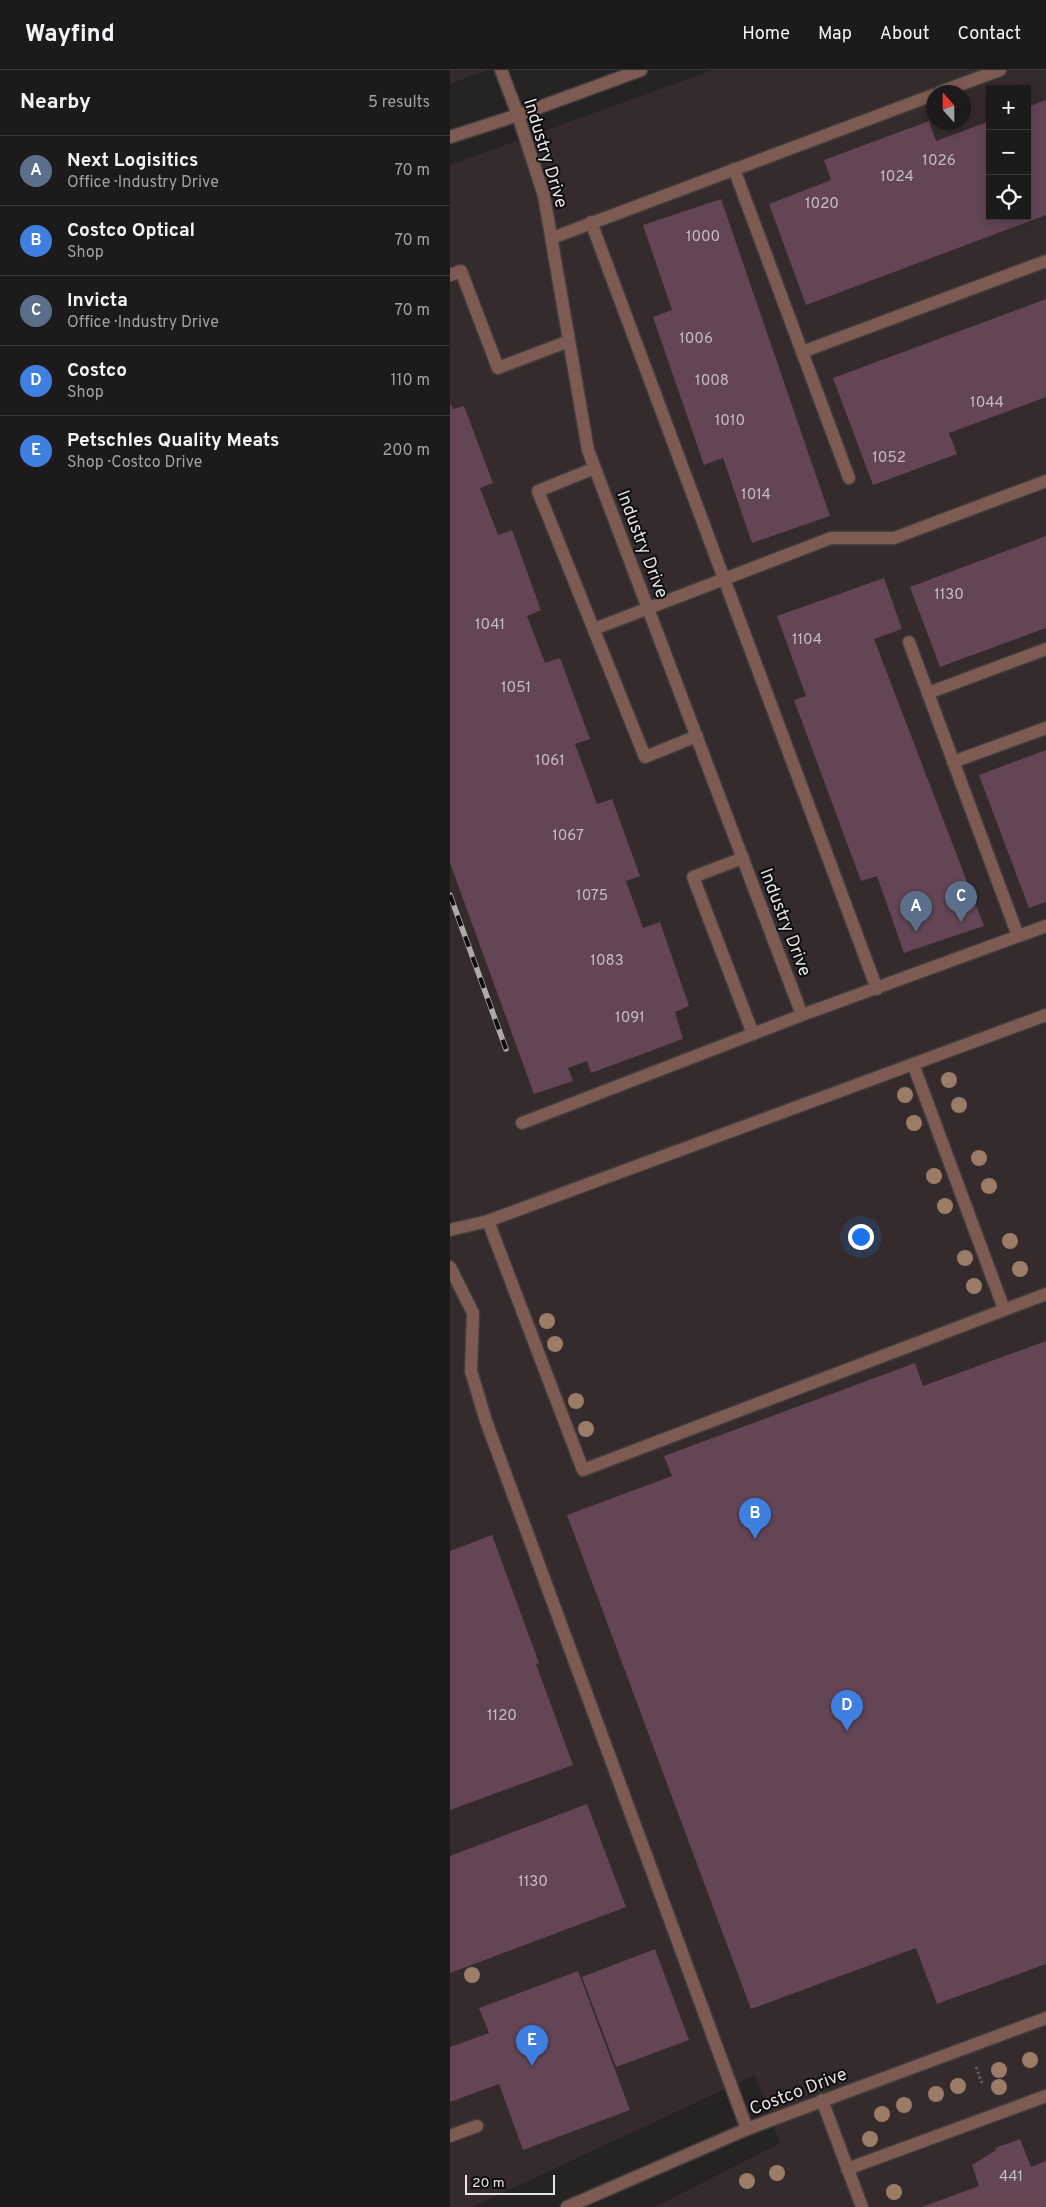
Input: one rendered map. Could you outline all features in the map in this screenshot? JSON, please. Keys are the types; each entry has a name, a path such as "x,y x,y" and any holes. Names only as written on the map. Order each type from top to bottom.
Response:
{"street":[{"name":"Industry Drive","path":"501,70 518,115 544,196 588,450 802,1016"},
{"path":"450,137 518,115 641,70"},
{"path":"959,85 1000,70"},
{"path":"552,238 926,98"},
{"path":"734,169 849,478"},
{"path":"591,222 877,990"},
{"path":"802,352 1046,261"},
{"path":"450,275 460,271 498,368 569,341"},
{"path":"595,468 538,491 645,757 697,736"},
{"path":"594,629 831,538 894,538 1046,481"},
{"path":"909,642 1018,936"},
{"path":"928,693 1046,649"},
{"path":"953,762 1046,728"},
{"path":"743,858 693,877 754,1034"},
{"path":"522,1123 754,1034 1046,926"},
{"path":"450,1230 488,1221 1046,1015"},
{"path":"913,1064 1004,1309"},
{"path":"488,1221 583,1470 1046,1294"},
{"path":"450,1267 473,1313 471,1371 486,1420 747,2130"},
{"name":"Costco Drive","path":"567,2207 822,2100 1046,2018"},
{"path":"847,2170 1046,2096"},
{"path":"822,2100 862,2207"},
{"path":"450,2136 477,2126"}],"path":[{"path":"974,2064 982,2083"}],"shaded area":[{"path":"450,70 487,70 450,84"},
{"path":"713,70 1046,70 1046,2207 655,2207 780,2143 755,2075 472,2207 450,2207 450,165"}],"building":[{"path":"1046,100 1046,215 806,305 769,204 831,180 824,160 926,122 926,130 932,130 936,141 966,130 971,130 971,128 986,122 986,220 1031,220 1031,106"},
{"path":"721,199 830,516 752,543 723,458 704,465 653,317 672,310 643,225"},
{"path":"1046,299 1046,397 949,433 957,454 873,485 833,378"},
{"path":"450,403 453,409 464,406 493,483 480,488 498,535 512,530 541,610 527,616 545,663 560,658 590,739 575,744 597,804 612,799 640,876 626,881 643,928 660,922 689,1006 675,1012 683,1039 591,1073 587,1061 568,1068 573,1081 534,1094 450,863"},
{"path":"1046,536 1046,628 940,667 910,587"},
{"path":"884,578 902,629 874,639 984,926 904,953 877,876 861,881 794,700 806,696 777,616"},
{"path":"1046,750 1046,902 1029,908 979,775"},
{"path":"1046,1341 1046,1964 937,2004 916,1948 751,2009 567,1515 672,1476 664,1456 915,1363 923,1386"},
{"path":"492,1535 539,1663 536,1664 573,1765 450,1810 450,1551"},
{"path":"587,1804 626,1907 450,1973 450,1856"},
{"path":"655,1949 689,2040 616,2067 582,1977"},
{"path":"578,1971 630,2110 523,2150 499,2084 450,2102 450,2047 489,2033 479,2008"},
{"path":"1020,2139 1031,2167 1046,2161 1046,2207 922,2207 979,2186 972,2165 996,2150 995,2148"}],"railway":[{"path":"450,895 506,1049"}],"place":[{"name":"Invicta","path":"961,922"},
{"name":"Next Logisitics","path":"916,932"},
{"name":"Costco Optical","path":"755,1539"},
{"name":"Costco","path":"847,1731"},
{"name":"Petschles Quality Meats","path":"532,2066"}]}
